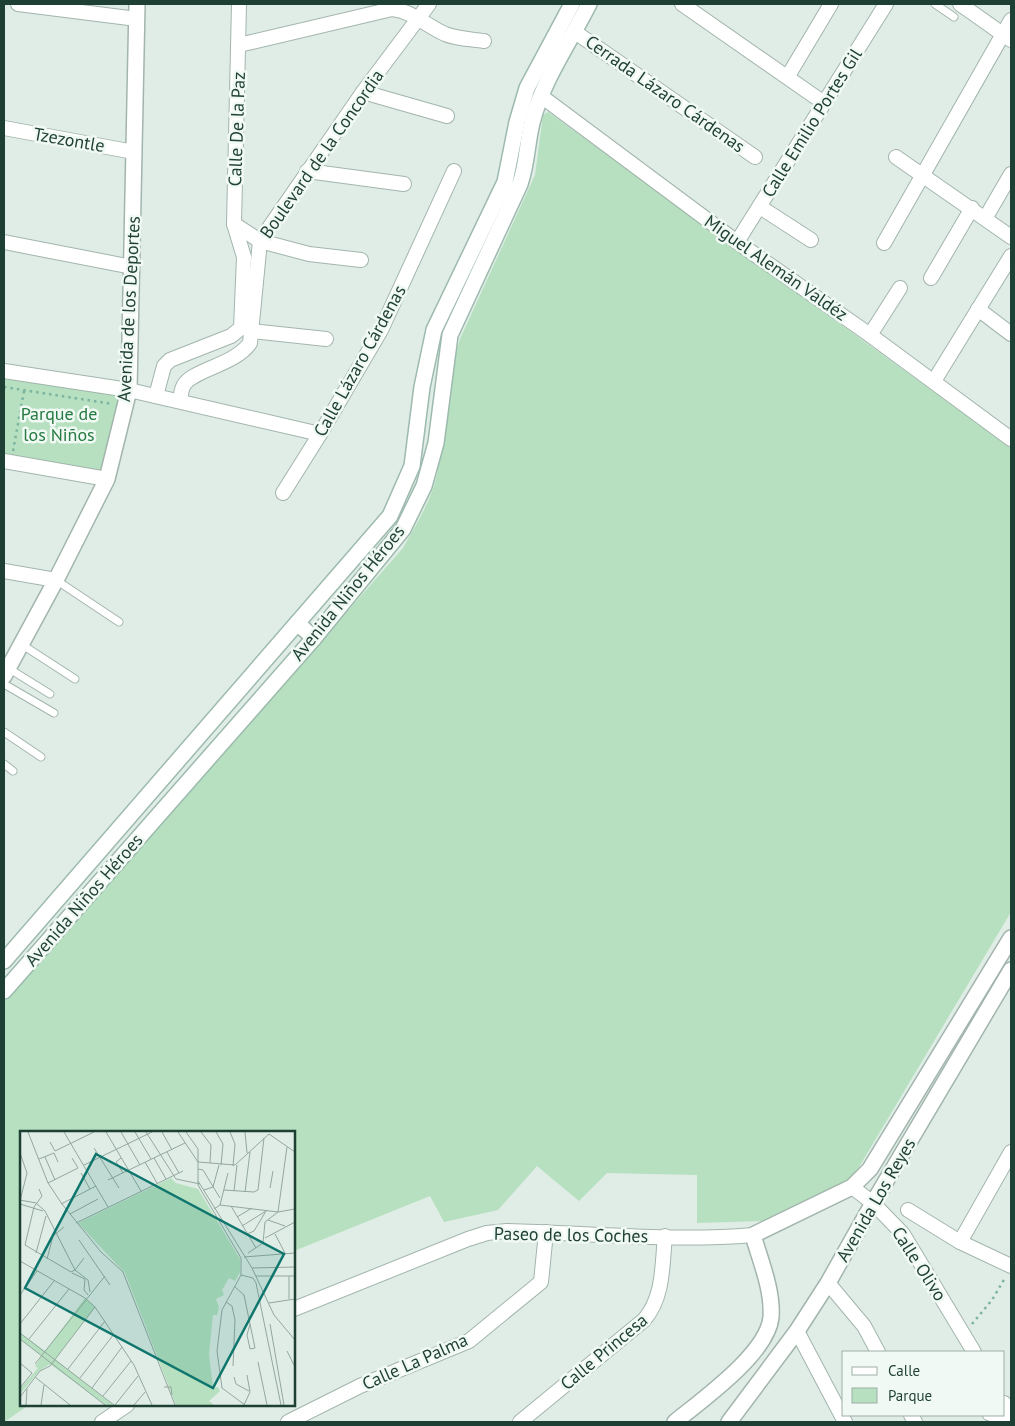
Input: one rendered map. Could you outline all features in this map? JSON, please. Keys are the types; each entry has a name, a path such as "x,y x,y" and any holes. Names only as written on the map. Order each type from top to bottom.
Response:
{"main road":[{"name":"Avenida de los Deportes","path":"5,675 107,479 129,390 137,4"},
{"name":"Avenida Niños Héroes","path":"4,961 390,516 412,466 422,387 434,330 505,182 517,122 528,88 572,4"},
{"name":"Avenida Niños Héroes","path":"4,991 314,638 403,529 424,486 436,443 450,335 520,184 525,170 532,123 541,96 589,4"},
{"path":"297,623 314,638"},
{"name":"Avenida Los Reyes","path":"852,1187 870,1169 1011,938"},
{"name":"Avenida Los Reyes","path":"729,1422 797,1330 828,1283 873,1203 1011,970"},
{"name":"Paseo de los Coches","path":"753,1235 852,1187"},
{"path":"675,1422 753,1355 768,1331 771,1317 770,1302 753,1235"}],"street":[{"path":"18,4 137,19"},
{"name":"Calle De la Paz","path":"234,224 239,4"},
{"name":"Boulevard de la Concordia","path":"180,401 184,384 190,379 232,360 245,350 250,343 260,241 363,92 429,4"},
{"path":"682,4 788,76 824,103"},
{"path":"788,76 831,4"},
{"name":"Calle Emilio Portes Gil","path":"737,242 886,4"},
{"path":"960,4 1007,37"},
{"path":"239,45 392,9 405,10 418,20 446,34 484,41"},
{"path":"884,243 922,174 1007,37 1011,20"},
{"name":"Cerrada Lázaro Cárdenas","path":"575,32 755,157"},
{"path":"363,92 446,116"},
{"name":"Miguel Alemán Valdéz","path":"541,96 737,242 934,381 1011,439"},
{"name":"Tzezontle","path":"4,128 134,152"},
{"path":"896,157 972,208 1011,237"},
{"name":"Calle Lázaro Cárdenas","path":"283,492 320,434 381,330 454,170"},
{"path":"307,171 404,184"},
{"path":"986,218 1011,174"},
{"path":"760,207 811,240"},
{"path":"930,278 972,208"},
{"path":"234,224 260,241 309,254 361,260"},
{"name":"Boulevard de la Concordia","path":"156,396 164,366 170,360 231,336 241,328 244,257 234,224"},
{"path":"4,242 132,267"},
{"path":"934,381 1011,256"},
{"path":"870,335 900,288"},
{"path":"978,309 1011,334"},
{"path":"252,331 326,338"},
{"path":"4,370 129,390 320,434"},
{"path":"7,461 107,479"},
{"path":"4,572 56,580"},
{"path":"960,1242 1011,1152"},
{"name":"Calle Olivo","path":"852,1187 873,1203 903,1234 973,1351"},
{"path":"908,1210 1009,1270"},
{"name":"Paseo de los Coches","path":"295,1308 390,1269 487,1233 507,1231 730,1237 753,1235"},
{"name":"Calle La Palma","path":"288,1422 360,1386 469,1340 541,1282 546,1232"},
{"name":"Calle Princesa","path":"520,1422 644,1320 651,1312 656,1302 661,1279 665,1236"},
{"path":"828,1283 864,1326 877,1351"},
{"path":"797,1330 845,1422"},
{"path":"1005,1404 1011,1415"},
{"path":"102,1422 126,1406"},
{"path":"990,1416 1005,1422"}],"lane":[{"path":"935,4 954,17"},
{"path":"56,580 118,622"},
{"path":"21,644 75,679"},
{"path":"5,675 50,694"},
{"path":"5,675 54,713"},
{"path":"4,732 41,757"},
{"path":"4,764 13,771"}],"path":[{"path":"7,461 27,374"},
{"path":"4,387 125,406"},
{"path":"963,1335 992,1300 1009,1270"}],"green space":[{"path":"548,112 1011,448 1011,912 859,1167 847,1181 764,1221 697,1223 697,1175 607,1173 579,1201 537,1166 498,1210 444,1222 430,1196 295,1251 295,1131 20,1131 20,1406 28,1406 4,1422 4,1002 403,548 427,503 437,475 452,372 460,339 535,175 543,115"},
{"name":"Parque de los Niños","path":"4,371 127,392 104,476 4,460"}]}
